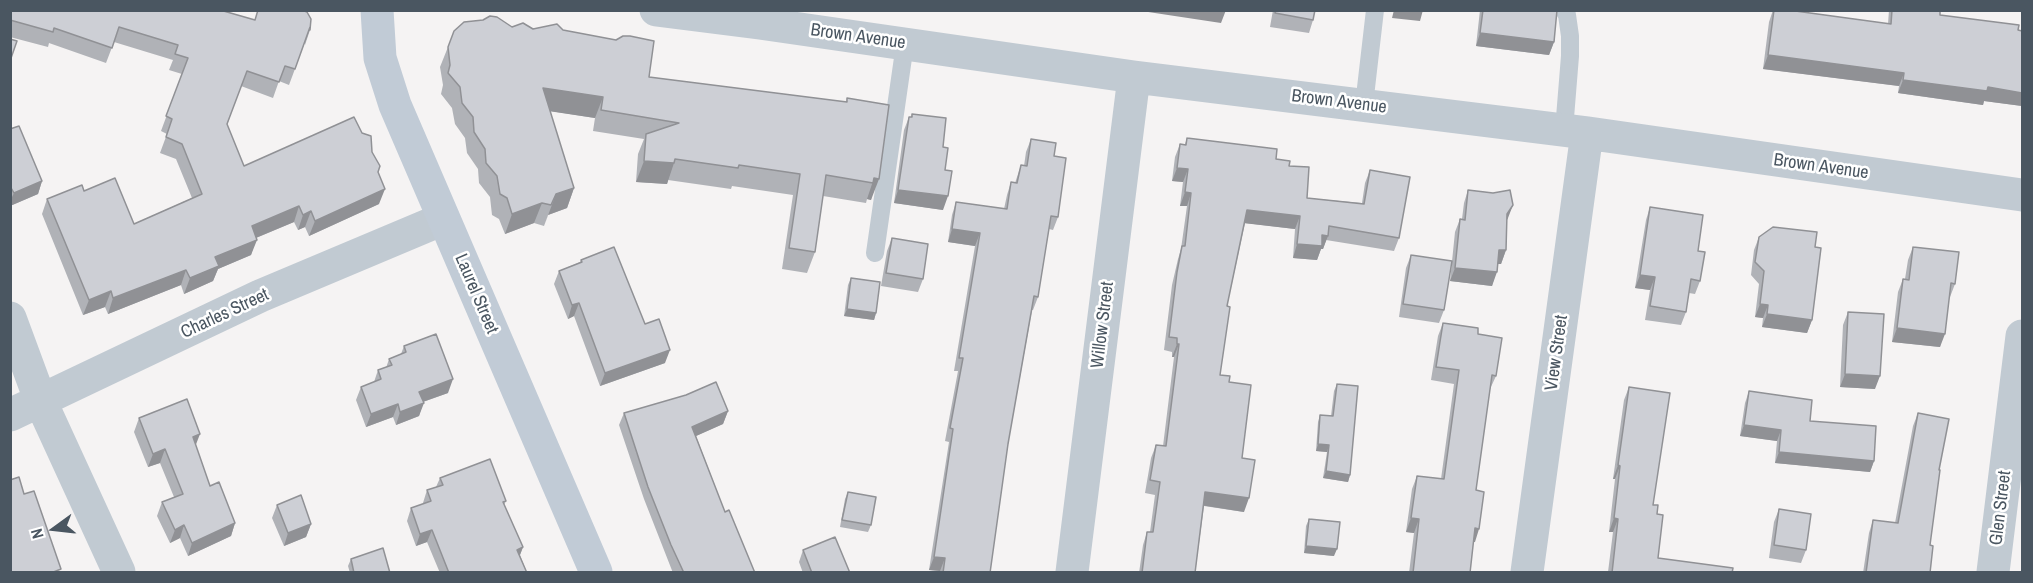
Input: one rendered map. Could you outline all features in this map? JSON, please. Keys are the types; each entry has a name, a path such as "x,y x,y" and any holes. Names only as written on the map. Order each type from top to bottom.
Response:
{"street":[{"name":"Laurel Street","path":"377,10 380,58 386,82 596,573"},
{"name":"Brown Avenue","path":"656,10 1134,76 1575,131 2022,195"},
{"name":"Willow Street","path":"1072,573 1134,76"},
{"name":"View Street","path":"1527,573 1575,131"},
{"name":"Charles Street","path":"10,416 260,296 443,219"},
{"path":"10,318 41,402 118,573"},
{"name":"Glen Street","path":"1993,573 2022,336"}],"lane":[{"path":"1364,105 1376,10"},
{"path":"1564,10 1570,36 1575,131"},
{"path":"875,254 905,44"}],"building":[{"path":"10,10 220,10 255,20 258,10 307,12 311,19 310,30 310,27 295,69 285,66 279,82 247,71 227,124 244,166 354,117 362,133 371,136 372,152 380,166 378,172 385,189 315,221 311,211 303,215 299,206 252,226 257,240 215,257 219,266 190,278 186,270 113,298 111,291 89,300 47,199 82,185 84,191 115,178 134,224 202,194 182,144 166,137 172,119 166,116 188,58 175,54 178,45 119,27 112,48 54,28 53,32 10,20"},
{"path":"1276,10 1315,10 1313,20 1275,13"},
{"path":"1483,10 1557,10 1554,42 1480,33"},
{"path":"1774,10 1891,24 1892,10 1940,10 1940,15 2019,25 2018,30 2022,31 2022,93 1988,87 1987,91 1903,80 1904,73 1768,55"},
{"path":"490,16 497,17 512,27 523,23 533,29 557,24 563,30 616,40 623,36 630,36 654,41 649,77 847,102 847,98 889,105 879,179 874,178 873,183 826,175 815,252 789,248 800,174 675,159 674,163 644,161 646,134 679,123 601,110 603,97 543,88 574,188 556,194 551,205 542,203 512,214 507,198 500,194 497,176 486,163 485,149 474,132 473,117 462,103 460,87 448,73 450,65 448,47 454,31 464,22 483,20"},
{"path":"10,39 17,41 10,61"},
{"path":"912,114 946,118 943,147 948,148 945,170 952,171 948,196 898,190 909,117 912,117"},
{"path":"19,126 42,181 14,193 10,186 10,129"},
{"path":"1187,138 1277,149 1276,159 1290,161 1289,166 1309,167 1307,198 1364,204 1370,170 1410,177 1399,238 1329,226 1328,236 1322,235 1322,246 1297,244 1300,216 1247,210 1227,306 1230,307 1220,375 1230,376 1229,382 1251,385 1242,458 1255,460 1249,498 1205,492 1195,573 1142,573 1147,532 1153,532 1160,482 1150,480 1156,445 1166,446 1179,344 1177,344 1177,338 1169,337 1177,272 1182,246 1185,246 1191,193 1185,192 1188,169 1177,168 1180,144 1186,145"},
{"path":"1031,139 1056,143 1054,156 1066,158 1058,217 1051,216 1038,297 1034,296 1008,444 990,573 943,573 945,558 934,557 953,429 950,428 963,358 959,358 980,233 952,229 956,202 1007,209 1011,182 1017,183 1021,165 1027,166"},
{"path":"1468,190 1493,193 1510,190 1513,205 1507,214 1506,250 1499,250 1497,272 1455,268 1460,219 1465,220"},
{"path":"1650,207 1703,215 1698,251 1705,252 1700,281 1691,279 1686,312 1650,306 1655,277 1640,275"},
{"path":"1773,227 1817,232 1815,247 1821,248 1812,320 1767,314 1768,305 1760,304 1764,271 1755,262 1759,237"},
{"path":"892,238 928,244 923,279 886,273"},
{"path":"614,247 645,324 659,319 670,350 605,373 579,303 572,305 559,271"},
{"path":"1913,247 1959,252 1955,284 1951,283 1945,334 1897,328 1903,279 1909,280"},
{"path":"1411,255 1452,261 1444,310 1403,304"},
{"path":"851,278 880,282 876,313 847,309"},
{"path":"1848,312 1884,314 1880,376 1845,374"},
{"path":"1443,323 1478,328 1478,334 1502,338 1496,376 1492,375 1476,490 1484,492 1479,529 1475,528 1470,573 1413,573 1419,519 1411,518 1417,476 1444,479 1459,370 1436,367"},
{"path":"436,334 453,379 419,392 424,403 400,412 398,404 371,414 361,387 381,379 378,370 392,365 389,359 406,352 404,346"},
{"path":"716,382 728,411 692,427 725,512 729,510 755,573 684,573 648,487 624,413 686,395"},
{"path":"1337,384 1358,386 1350,475 1326,471 1329,445 1318,444 1320,415 1333,416"},
{"path":"1629,387 1670,393 1653,505 1658,505 1657,514 1663,515 1658,558 1733,568 1732,573 1612,573 1618,519 1614,518 1620,466 1618,465"},
{"path":"1749,391 1812,400 1810,421 1876,426 1874,461 1779,452 1781,430 1744,425"},
{"path":"187,399 200,434 193,437 210,486 219,482 235,523 192,543 184,525 175,530 162,502 183,494 165,449 153,454 139,418"},
{"path":"1918,413 1949,419 1939,470 1930,545 1933,546 1930,573 1866,573 1873,520 1898,523"},
{"path":"490,459 506,501 503,502 523,547 517,550 527,573 449,573 432,530 420,534 411,508 431,501 427,490 443,485 440,478"},
{"path":"19,477 24,494 34,491 61,569 51,573 10,573 10,480"},
{"path":"848,492 876,497 871,525 842,520"},
{"path":"301,495 311,524 288,533 277,505"},
{"path":"1779,509 1811,514 1806,550 1774,545"},
{"path":"1309,519 1340,522 1337,549 1306,546"},
{"path":"835,537 850,573 812,573 803,550"},
{"path":"383,548 390,573 354,573 351,559"}]}
